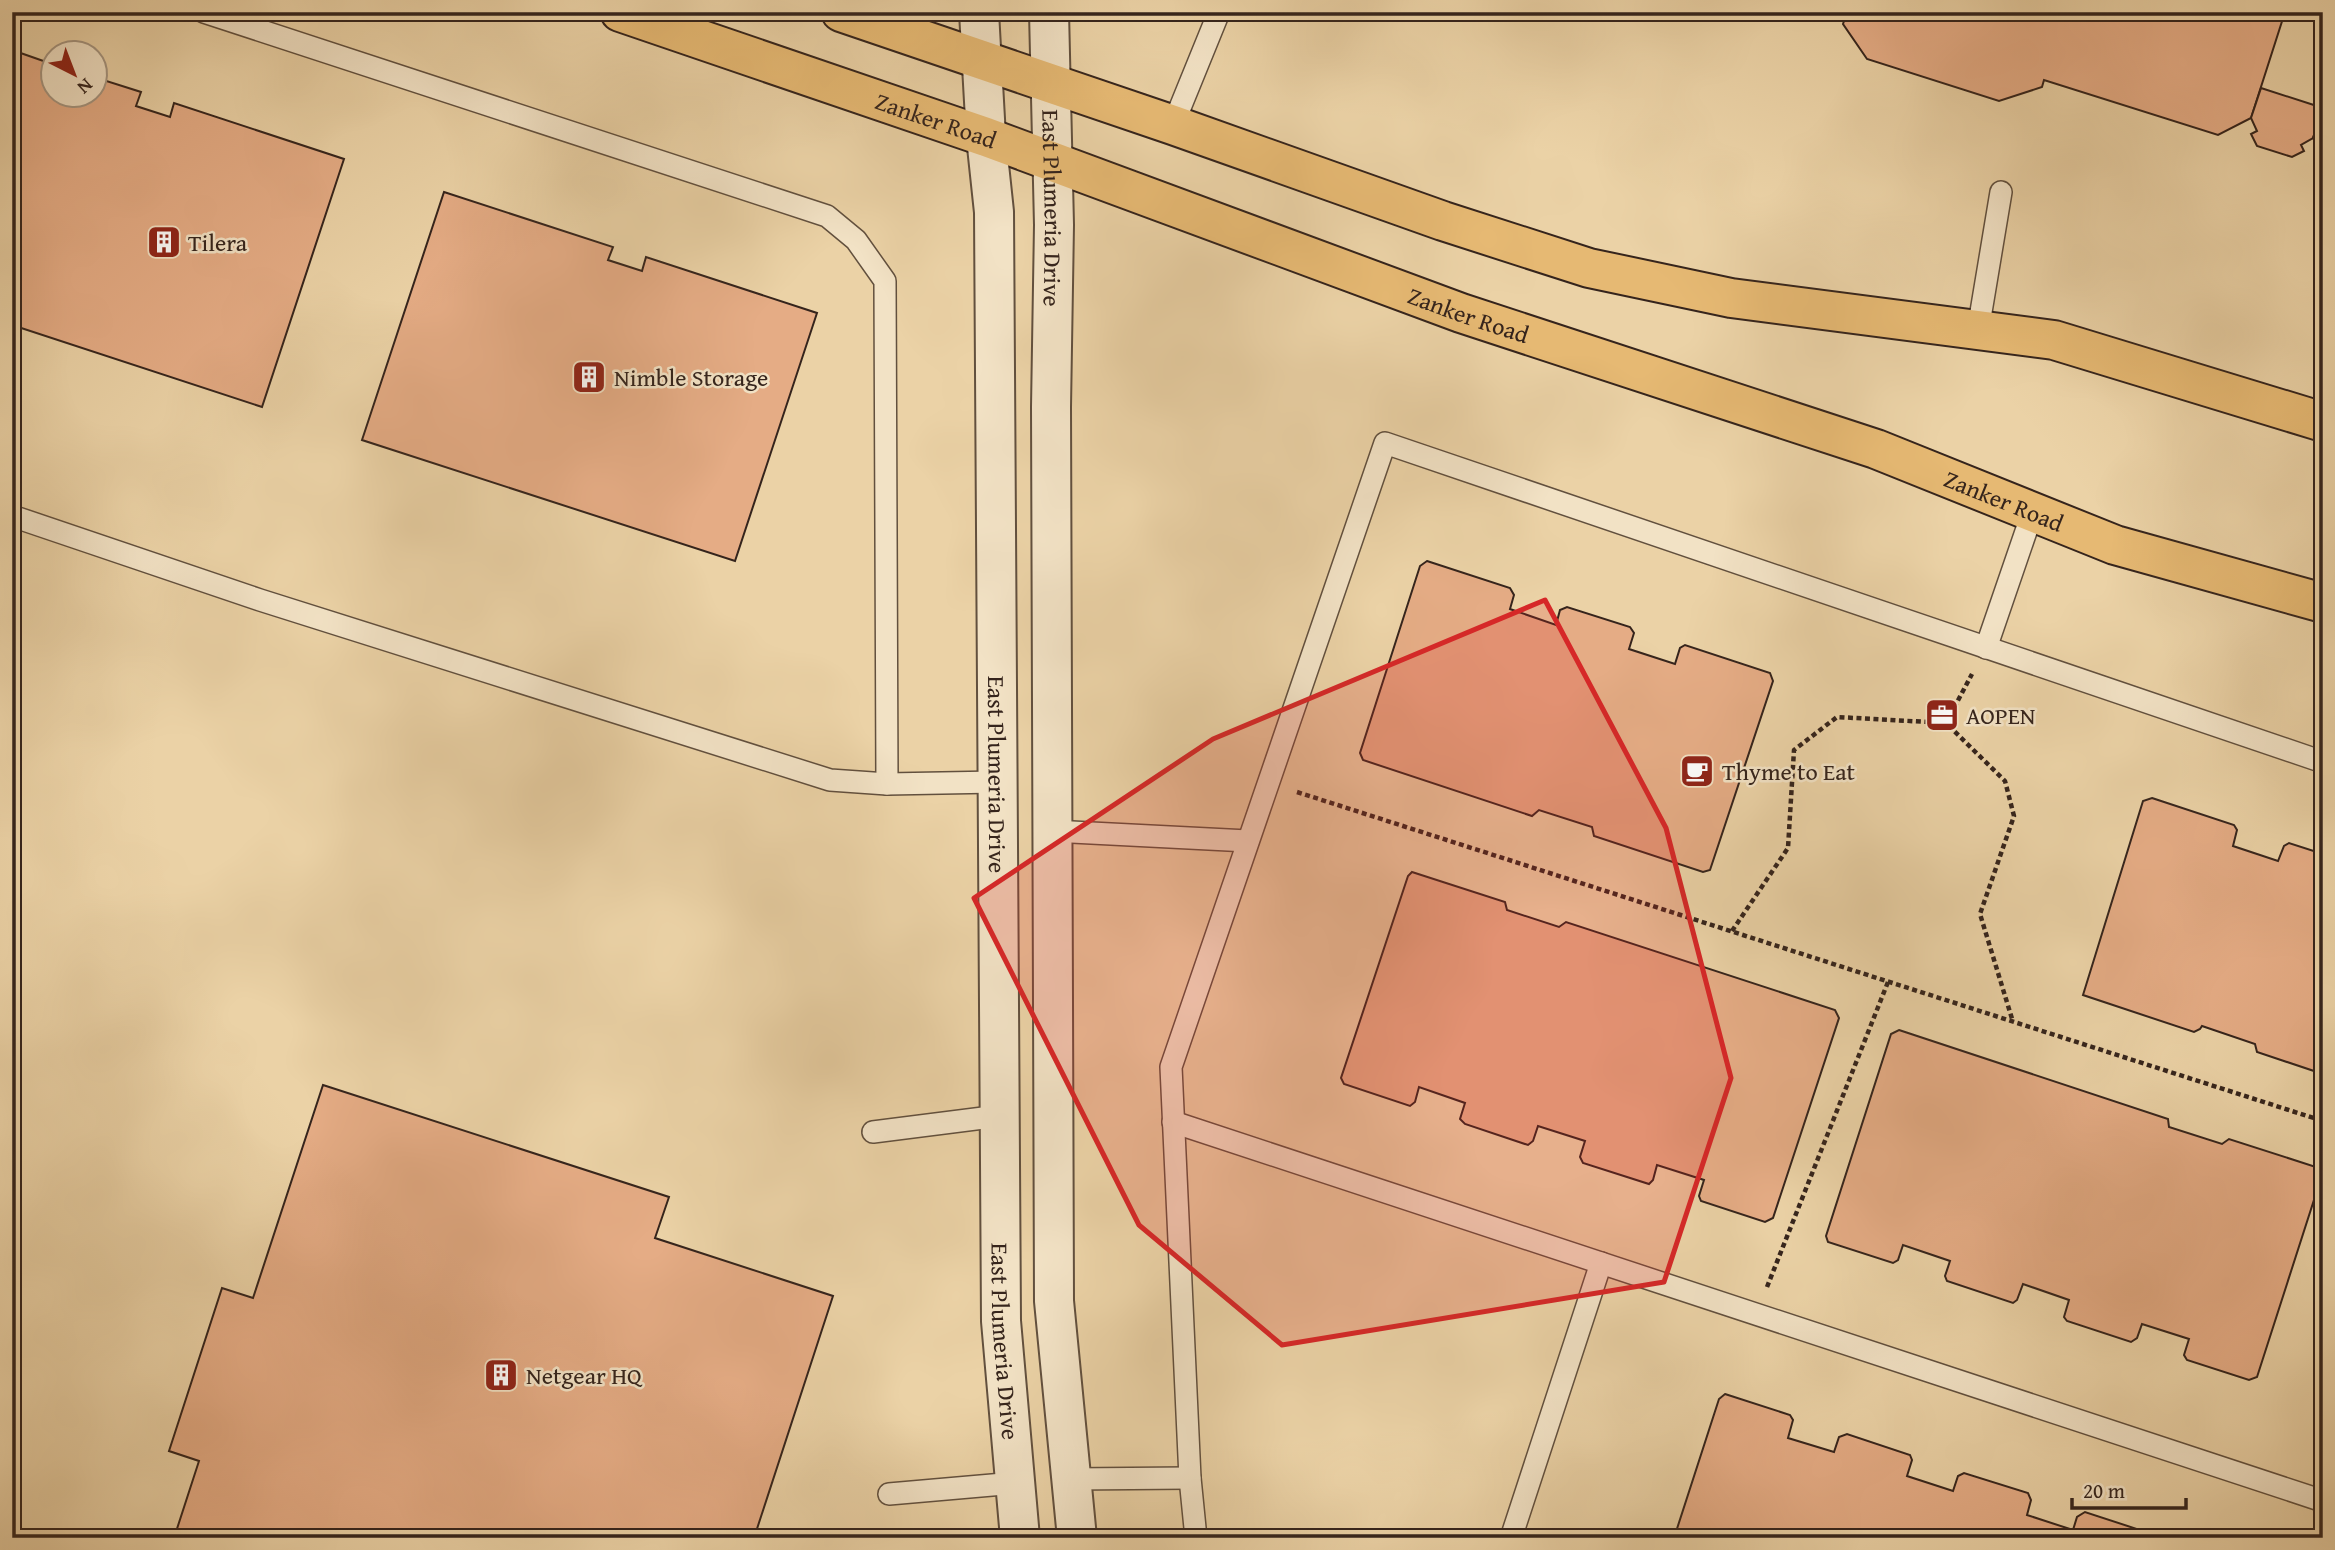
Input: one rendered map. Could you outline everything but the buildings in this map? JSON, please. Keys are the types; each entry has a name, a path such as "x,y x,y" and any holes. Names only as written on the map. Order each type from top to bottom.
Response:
{"main road":[{"name":"Zanker Road","path":"620,12 986,137 1461,313 1877,449 2115,545 2323,603"},
{"path":"841,12 1173,125 1443,221 1589,268 1731,298 2054,340 2323,422"}],"street":[{"name":"East Plumeria Drive","path":"979,12 986,137 994,212 1001,1321 1020,1538"},
{"name":"East Plumeria Drive","path":"1049,12 1053,163 1054,1301 1077,1538"},
{"path":"998,831 1052,831"},
{"path":"1015,1483 1071,1479"}],"lane":[{"path":"204,12 827,216 856,240 885,281 887,784"},
{"path":"1173,125 1219,12"},
{"path":"1978,330 2001,192"},
{"path":"1196,1538 1190,1478 1171,1067 1385,443 2323,762"},
{"path":"1986,648 2033,511"},
{"path":"12,516 260,600 830,780 887,784 997,782"},
{"path":"1052,831 1248,841"},
{"path":"873,1132 999,1116"},
{"path":"1173,1122 2323,1501"},
{"path":"1511,1538 1601,1263"},
{"path":"1071,1479 1190,1478"},
{"path":"889,1494 1015,1483"}],"path":[{"path":"1946,723 1986,648"},
{"path":"1732,932 1788,848 1794,750 1837,717 1946,723 2005,781 2014,816 1980,914 2013,1022"},
{"path":"1268,782 2323,1121"},
{"path":"1756,1314 1888,982"}],"highlighted area":[{"path":"1545,600 1666,828 1731,1078 1664,1282 1282,1345 1139,1225 974,898 1213,739"}],"place":[{"name":"Tilera","path":"164,242"},
{"name":"Nimble Storage","path":"589,377"},
{"name":"AOPEN","path":"1942,715"},
{"name":"Thyme to Eat","path":"1697,771"},
{"name":"Netgear HQ","path":"501,1375"}]}
